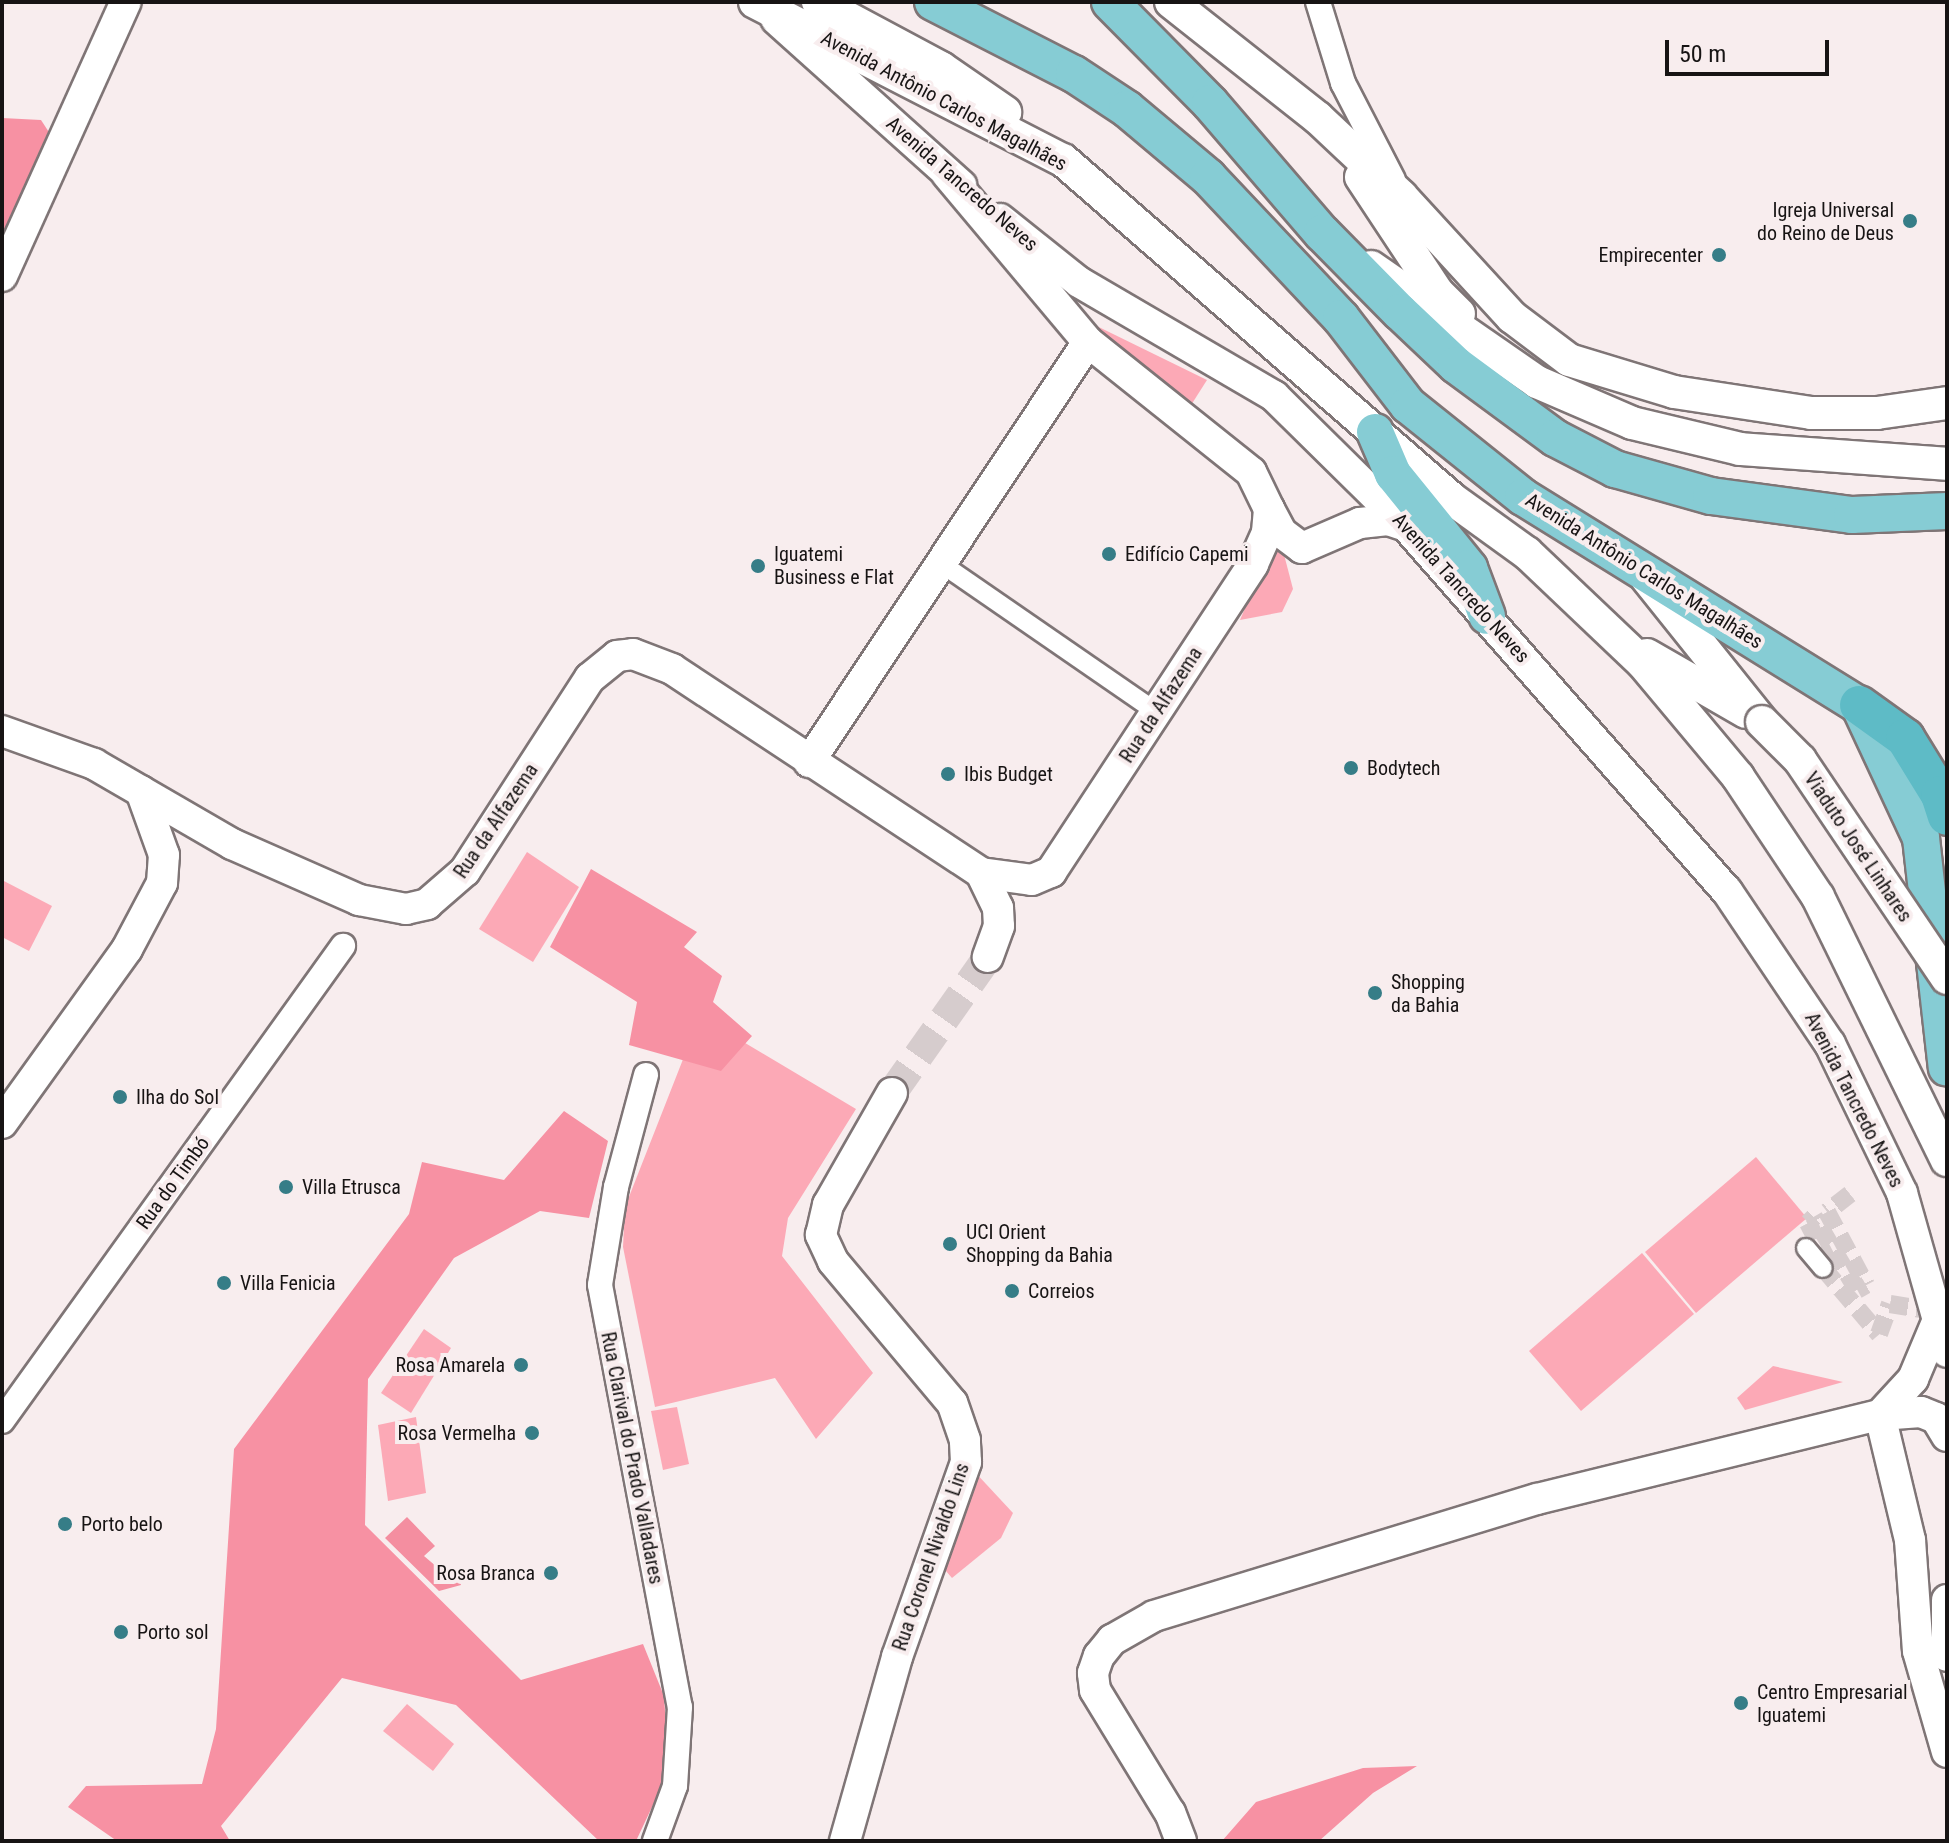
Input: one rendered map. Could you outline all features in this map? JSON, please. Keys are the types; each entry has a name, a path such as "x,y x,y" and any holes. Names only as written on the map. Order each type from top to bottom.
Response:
{"highway":[{"path":"1859,705 1905,738 1927,770 1947,816"}],"main road":[{"path":"818,2 941,68 996,105 1063,160"},
{"name":"Avenida Antônio Carlos Magalhães","path":"933,2 1074,74 1127,109 1243,208 1341,318 1408,405 1523,497 1644,575 1859,705"},
{"path":"1110,2 1210,103 1322,233 1456,365 1555,438 1615,469 1661,485 1759,505 1852,515 1947,511"},
{"path":"1171,2 1318,118 1401,196 1540,342 1597,372 1674,392 1811,413 1877,413 1947,403"},
{"name":"Avenida Antônio Carlos Magalhães","path":"758,3 1063,160 1375,432 1527,553 1615,637"},
{"path":"1318,118 1437,292 1493,353"},
{"path":"1322,233 1537,382 1632,423 1727,446 1809,456 1947,464"},
{"path":"1375,432 1393,474 1469,568 1487,616"},
{"path":"1644,575 1762,722"},
{"path":"1615,637 1762,722"},
{"path":"1615,637 1696,726 1789,850 1852,958 1947,1160"},
{"path":"1859,705 1921,838 1947,1068"},
{"name":"Viaduto José Linhares","path":"1762,722 1800,760 1947,978"}],"street":[{"path":"2,276 126,2"},
{"path":"1318,2 1343,83 1401,196"},
{"name":"Avenida Tancredo Neves","path":"758,3 947,174 1079,282 1274,396 1406,526 1487,616 1727,891 1799,994 1830,1044 1902,1193 1947,1352"},
{"path":"947,174 1088,342 1251,472 1282,533 1302,548 1360,523 1388,520 1406,526"},
{"path":"809,762 1088,342"},
{"name":"Rua da Alfazema","path":"2,731 94,764 232,844 359,900 406,909 427,904 465,871 590,678 617,656 650,658 672,669 981,873 1032,880 1051,872 1253,564 1267,532 1269,509"},
{"path":"939,562 1155,711"},
{"path":"2,1123 127,949 162,883 164,855 141,791"},
{"path":"981,873 998,917 988,957"},
{"name":"Rua do Timbó","path":"2,1421 343,946"},
{"name":"Rua Clarival do Prado Valladares","path":"646,1075 616,1187 600,1285 680,1707 675,1786 655,1841"},
{"name":"Rua Coronel Nivaldo Lins","path":"845,1841 897,1657 966,1462 965,1440 952,1403 833,1261 821,1235 828,1205 892,1093"},
{"path":"1806,1248 1823,1268"},
{"path":"1880,1415 1919,1370 1939,1317"},
{"path":"1181,1841 1170,1813 1095,1690 1093,1673 1099,1656 1112,1640 1154,1616 1537,1499 1880,1415 1921,1412 1936,1418 1947,1436"},
{"path":"1880,1415 1910,1540 1918,1651 1947,1752"},
{"path":"1947,1600 1947,1656"}],"shaded area":[{"path":"2,118 41,120 56,143 2,246"},
{"path":"1062,309 1207,380 1186,413"},
{"path":"1273,542 1281,543 1293,589 1282,612 1240,620"},
{"path":"527,852 579,887 533,962 479,929"},
{"path":"591,869 697,932 684,947 722,976 713,1002 752,1036 721,1071 629,1045 637,1002 550,947"},
{"path":"2,880 52,906 29,951 2,937"},
{"path":"700,1016 856,1109 788,1218 782,1256 873,1373 816,1439 775,1378 655,1407 623,1247 625,1207"},
{"path":"564,1111 608,1141 589,1218 540,1211 454,1258 368,1379 365,1525 521,1680 643,1644 664,1696 669,1771 636,1841 599,1841 456,1705 342,1678 221,1826 230,1841 117,1841 68,1807 86,1786 202,1784 216,1729 234,1449 409,1214 422,1162 504,1180"},
{"path":"1756,1157 1807,1218 1696,1313 1645,1252"},
{"path":"1642,1253 1694,1314 1581,1411 1529,1351"},
{"path":"424,1329 451,1348 411,1413 381,1393"},
{"path":"1773,1366 1843,1382 1745,1410 1737,1398"},
{"path":"677,1407 689,1464 663,1470 651,1411"},
{"path":"416,1417 426,1493 388,1501 378,1425"},
{"path":"973,1470 1013,1513 1001,1538 952,1578 939,1563"},
{"path":"407,1517 435,1546 424,1556 444,1573 457,1572 461,1585 439,1591 385,1538"},
{"path":"407,1704 454,1744 433,1771 383,1731"},
{"path":"1417,1766 1373,1793 1319,1841 1222,1841 1256,1802 1363,1768"}],"tunnel":[{"path":"892,1093 988,957"},
{"path":"1850,1194 1827,1212 1866,1285 1857,1290 1814,1217 1808,1223 1829,1263 1823,1268 1879,1334 1890,1304 1940,1312"}],"place":[{"name":"Igreja Universal do Reino de Deus","path":"1910,221"},
{"name":"Empirecenter","path":"1719,255"},
{"name":"Edifício Capemi","path":"1109,554"},
{"name":"Iguatemi Business e Flat","path":"758,566"},
{"name":"Bodytech","path":"1351,768"},
{"name":"Ibis Budget","path":"948,774"},
{"name":"Shopping da Bahia","path":"1375,993"},
{"name":"Ilha do Sol","path":"120,1097"},
{"name":"Villa Etrusca","path":"286,1187"},
{"name":"UCI Orient Shopping da Bahia","path":"950,1244"},
{"name":"Villa Fenicia","path":"224,1283"},
{"name":"Correios","path":"1012,1291"},
{"name":"Rosa Amarela","path":"521,1365"},
{"name":"Rosa Vermelha","path":"532,1433"},
{"name":"Porto belo","path":"65,1524"},
{"name":"Rosa Branca","path":"551,1573"},
{"name":"Porto sol","path":"121,1632"},
{"name":"Centro Empresarial Iguatemi","path":"1741,1703"}]}
